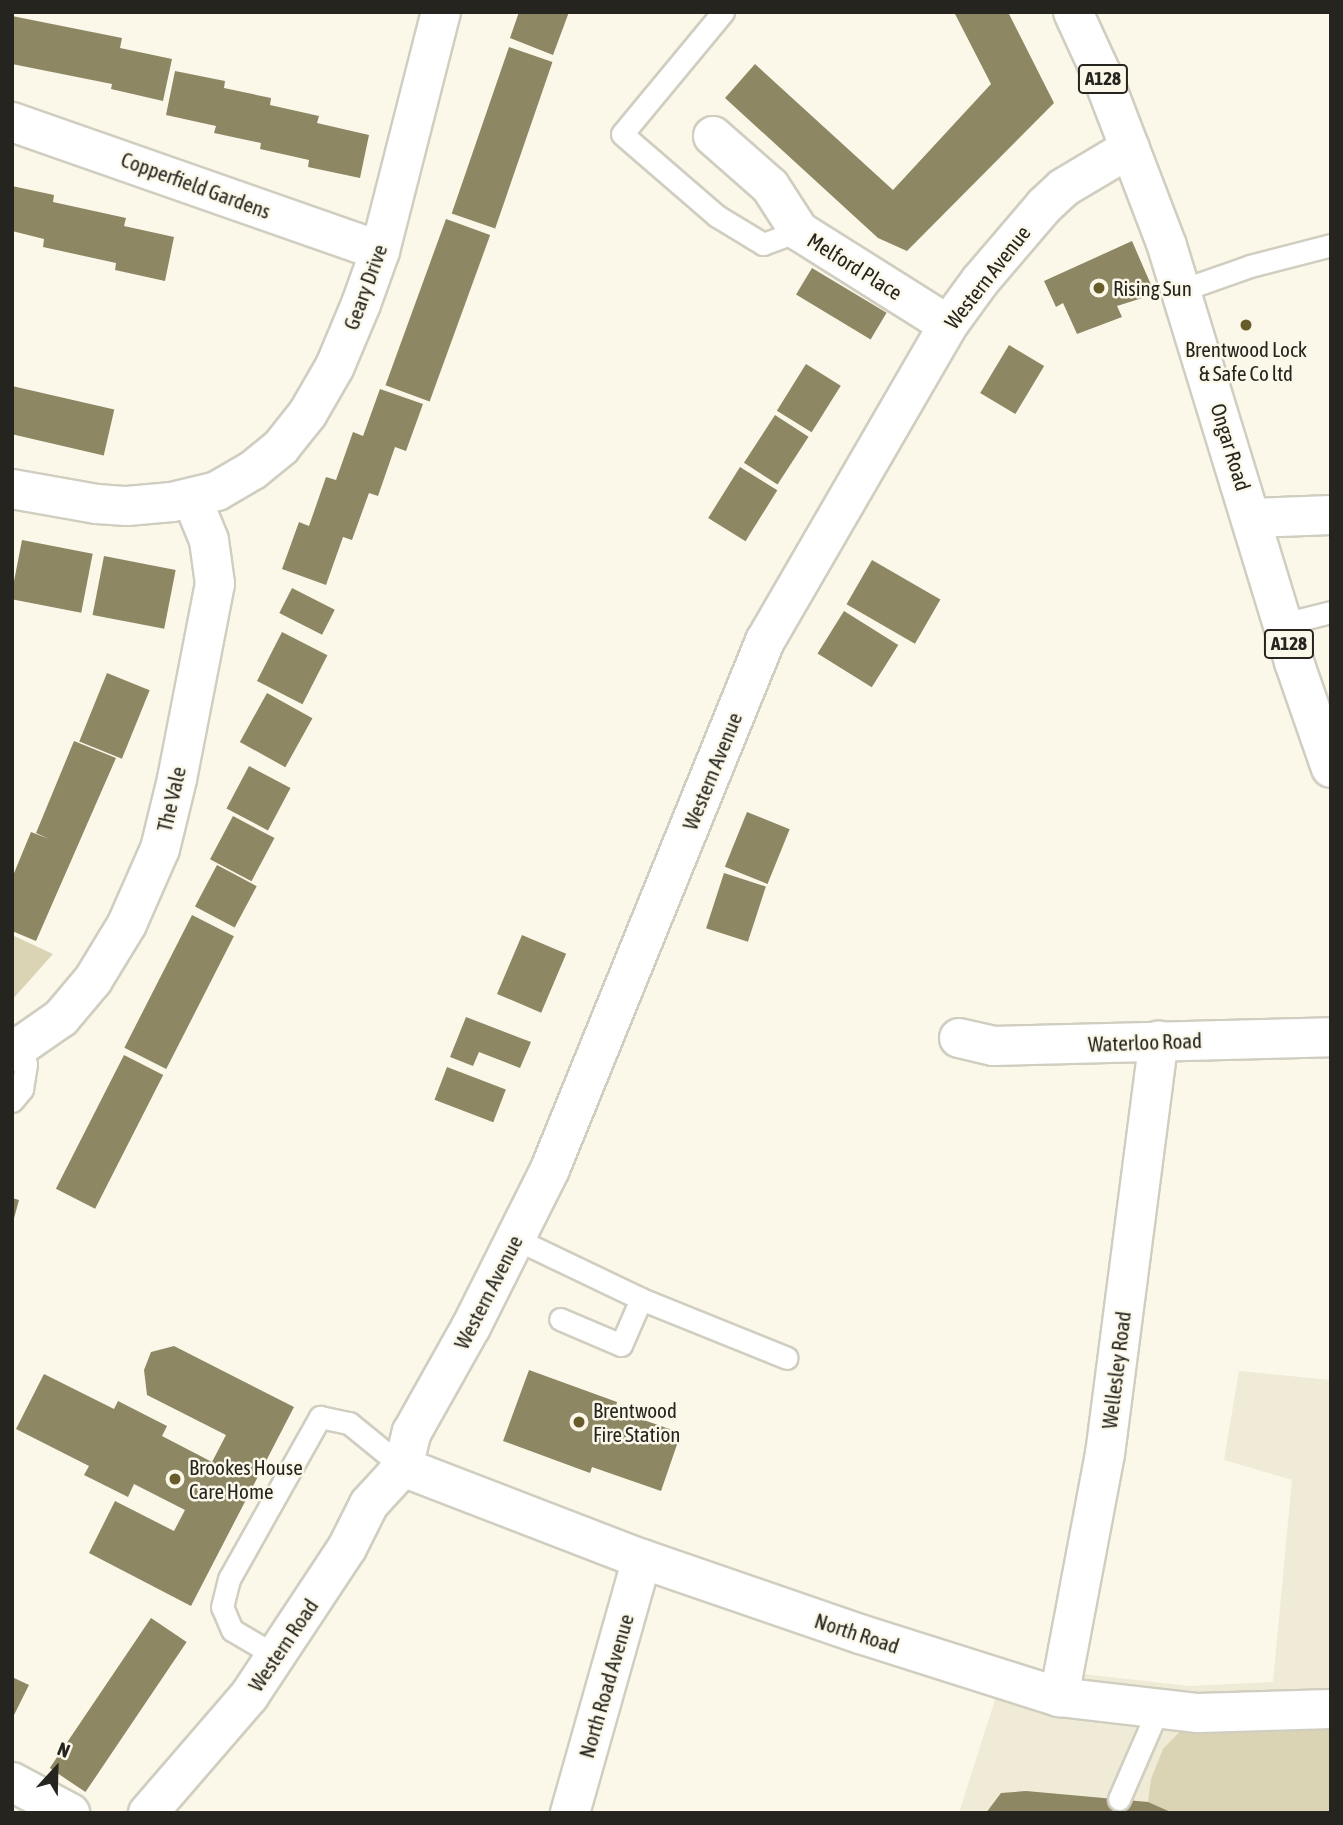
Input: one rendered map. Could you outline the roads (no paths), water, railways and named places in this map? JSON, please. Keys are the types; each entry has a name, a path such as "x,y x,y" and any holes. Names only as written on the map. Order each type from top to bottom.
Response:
{"street":[{"name":"Geary Drive","path":"12,489 127,506 192,499 217,491 253,470 281,447 308,413 335,366 380,251 441,12"},
{"name":"Ongar Road","path":"1073,12 1130,148 1182,290 1283,624 1331,768"},
{"name":"Copperfield Gardens","path":"12,122 380,251"},
{"name":"Melford Place","path":"713,136 770,186 799,231 948,325"},
{"name":"Western Avenue","path":"403,1467 412,1432 471,1327 516,1239 584,1090 765,641 948,325 980,281 1044,206 1063,188 1130,148"},
{"name":"The Vale","path":"17,1051 61,1018 93,980 127,925 160,849 177,779 215,584 209,540 192,499"},
{"path":"1252,518 1331,515"},
{"name":"Waterloo Road","path":"959,1038 993,1046 1331,1037"},
{"name":"Wellesley Road","path":"1059,1697 1105,1454 1159,1041"},
{"name":"North Road","path":"403,1467 642,1559 860,1634 1059,1697 1198,1713 1331,1709"},
{"name":"Western Road","path":"148,1813 249,1696 278,1657 347,1548 369,1504 403,1467"},
{"name":"North Road Avenue","path":"570,1813 642,1559"},
{"path":"12,1782 70,1813"}],"lane":[{"path":"723,12 622,134 717,216 763,244 799,231"},
{"path":"1182,290 1250,265 1331,245"},
{"path":"1283,624 1331,612"},
{"path":"12,1101 22,1089 26,1064 17,1051"},
{"path":"516,1239 641,1298 787,1358"},
{"path":"560,1319 621,1345 641,1298"},
{"path":"278,1657 232,1630 222,1607 229,1579 320,1417 349,1423 403,1467"},
{"path":"1119,1799 1158,1707"}],"place":[{"name":"Rising Sun","path":"1099,288"},
{"name":"Brentwood Lock & Safe Co ltd","path":"1246,325"},
{"name":"Brentwood Fire Station","path":"579,1422"},
{"name":"Brookes House Care Home","path":"175,1479"}]}
